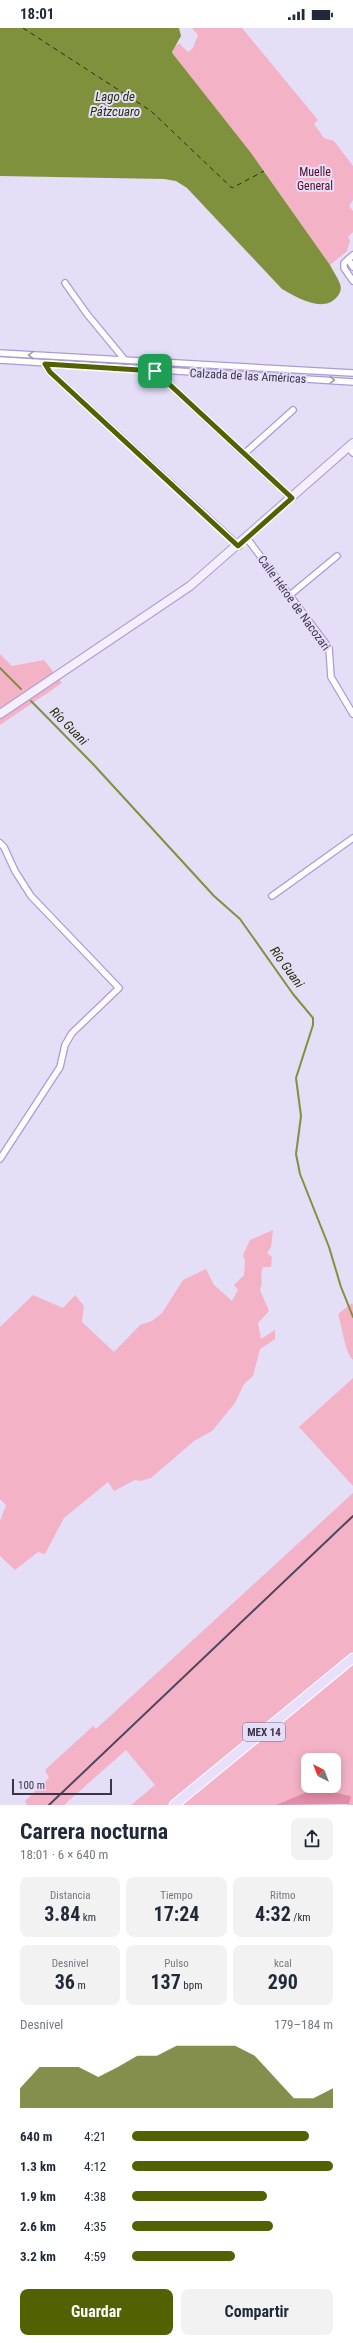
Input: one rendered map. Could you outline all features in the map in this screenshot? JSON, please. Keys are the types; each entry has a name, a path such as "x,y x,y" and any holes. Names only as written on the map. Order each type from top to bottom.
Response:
{"main road":[{"path":"0,714 190,586 351,448"},
{"name":"MEX 14","path":"174,1805 353,1658"}],"street":[{"path":"353,255 344,263 344,268 353,281"},
{"path":"348,259 353,267"},
{"path":"65,283 87,314 125,360"},
{"name":"Calzada de las Américas","path":"0,353 353,373"},
{"name":"Calzada de las Américas","path":"0,360 155,371 353,382"},
{"path":"156,362 155,371 292,498"},
{"path":"45,364 50,372 238,546"},
{"path":"244,454 293,410"},
{"name":"Calle Héroe de Nacozari","path":"246,537 329,648 331,677 353,714"},
{"path":"290,595 337,556"},
{"path":"272,896 353,838"},
{"path":"0,843 4,847 23,885 31,896 119,988 72,1033 65,1045 57,1071 0,1159"}],"green space":[{"name":"Muelle General","path":"192,28 242,28 318,120 314,124 324,138 334,141 353,166 353,200 349,206 353,211 353,232 348,237 350,241 347,251 330,265 264,171 173,54 173,49 179,43 188,52 193,48 198,35"},
{"path":"0,654 12,666 44,660 62,683 0,725"},
{"path":"273,1230 271,1247 267,1253 272,1257 271,1267 263,1267 261,1273 262,1284 260,1290 269,1311 258,1323 261,1339 275,1330 275,1339 260,1349 253,1376 244,1384 235,1403 212,1431 194,1441 151,1478 140,1481 135,1480 114,1491 108,1482 64,1518 45,1554 38,1552 15,1570 0,1556 0,1521 6,1505 0,1499 0,1327 33,1295 63,1308 75,1295 84,1306 82,1322 114,1352 140,1325 152,1321 162,1313 183,1280 206,1269 214,1285 232,1301 238,1290 234,1285 244,1275 245,1261 243,1255 250,1240"},
{"path":"352,1303 353,1360 350,1357 346,1346 338,1314"},
{"path":"353,1378 353,1486 299,1427"},
{"path":"353,1493 353,1805 347,1805 351,1796 338,1793 341,1793 341,1753 301,1753 301,1793 304,1793 276,1805 131,1805 155,1785 126,1750 64,1805 27,1805 25,1801 49,1778 45,1770 93,1726 96,1729"}],"shaded area":[{"path":"304,1793 338,1793 351,1796 349,1804 276,1805"}],"water":[{"name":"Lago de Pátzcuaro","path":"0,28 179,28 181,36 172,52 173,54 251,153 330,265 341,286 336,298 324,304 316,304 294,296 282,289 187,188 176,181 164,179 0,176"}],"waterway":[{"name":"Río Guani","path":"0,668 21,689"},
{"name":"Río Guani","path":"31,701 93,764 214,896 240,919 293,994 313,1018 313,1025 296,1078 301,1116 296,1154 300,1174 329,1247 341,1287 353,1317"}],"ferry route":[{"path":"23,28 151,111 232,188 264,171"}],"railway":[{"path":"49,1805 353,1516"}],"route":[{"path":"45,364 137,368 155,371 292,498 246,537 238,546 50,372 45,364"}]}
